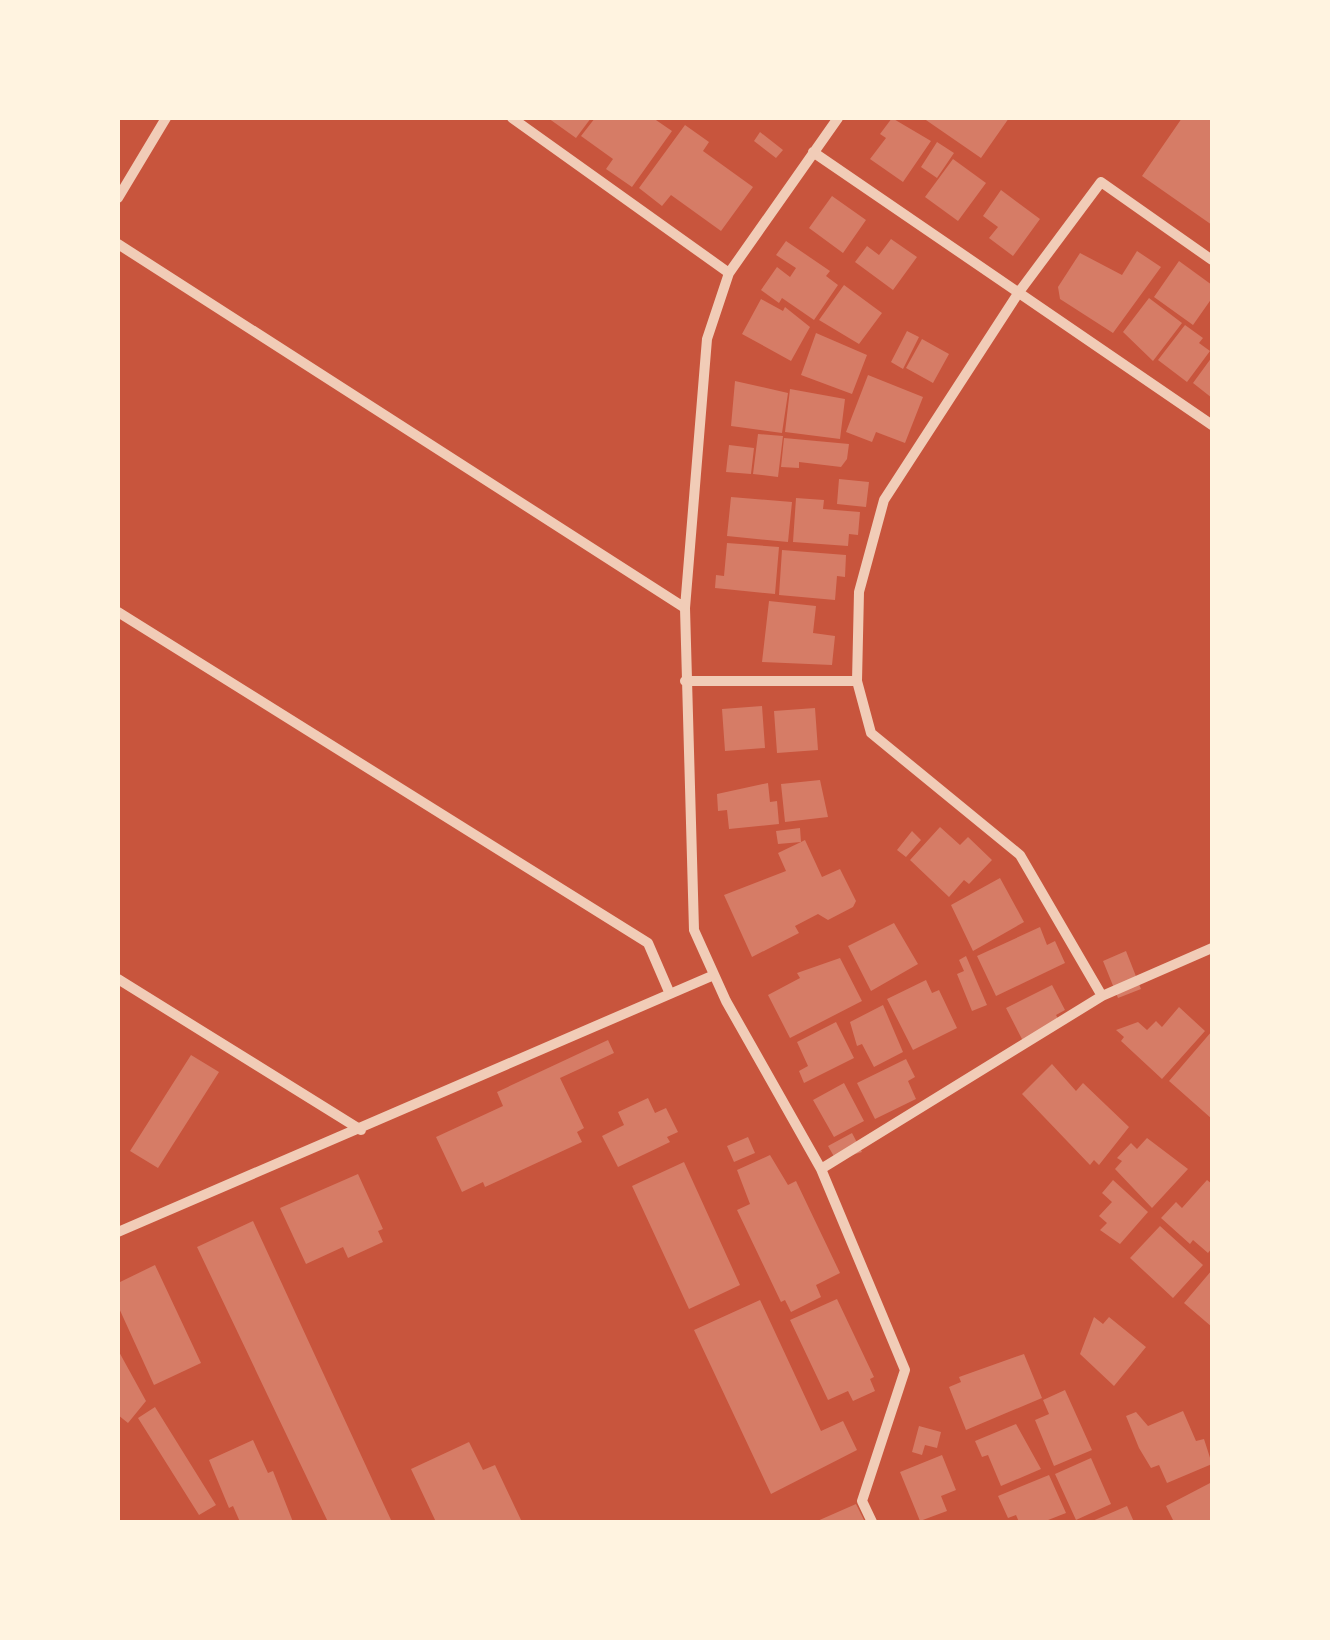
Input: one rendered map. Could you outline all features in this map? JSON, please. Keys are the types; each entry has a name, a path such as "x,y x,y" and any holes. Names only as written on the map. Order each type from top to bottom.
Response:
{"street":[{"path":"118,198 166,118"},
{"path":"512,118 729,274"},
{"path":"838,118 729,274 707,339 685,608 685,681 694,930 714,975 821,1169 906,1370 862,1501 872,1522"},
{"path":"813,152 1212,425"},
{"path":"1102,996 1020,855 872,732 857,681 859,592 884,500 1018,292 1100,182 1212,260"},
{"path":"118,244 685,608"},
{"path":"118,612 648,943 670,994"},
{"path":"685,681 857,681"},
{"path":"821,1169 1102,996 1212,948"},
{"path":"118,1232 714,975"},
{"path":"118,979 361,1130"}],"building":[{"path":"548,118 591,118 576,138"},
{"path":"595,118 653,118 672,131 632,187 606,169 613,159 581,136"},
{"path":"892,118 931,141 903,182 870,159 886,138 880,134"},
{"path":"923,118 1009,118 981,158"},
{"path":"1182,118 1212,118 1212,225 1142,176"},
{"path":"685,125 709,142 703,151 753,187 721,231 671,195 662,206 639,188"},
{"path":"760,132 783,150 776,158 754,141"},
{"path":"937,142 954,153 937,178 921,167"},
{"path":"953,159 986,183 958,221 925,197"},
{"path":"1001,190 1040,219 1013,256 989,238 998,227 983,216"},
{"path":"832,196 866,220 843,253 809,228"},
{"path":"891,239 917,257 893,290 855,262 867,246 879,255"},
{"path":"786,241 830,271 826,276 838,285 814,320 782,298 779,303 761,290 777,267 790,277 796,268 776,255"},
{"path":"1137,251 1161,267 1113,333 1060,299 1058,287 1080,253 1122,275"},
{"path":"1179,261 1212,285 1212,298 1193,325 1154,297"},
{"path":"844,285 882,313 859,344 819,320"},
{"path":"1149,298 1182,323 1153,361 1123,332"},
{"path":"761,299 783,311 785,307 810,327 791,361 742,334"},
{"path":"1185,325 1203,338 1199,343 1210,351 1187,382 1158,360"},
{"path":"907,331 919,337 903,369 891,362"},
{"path":"816,333 867,355 852,394 801,375"},
{"path":"922,339 949,354 933,383 906,368"},
{"path":"1212,357 1212,398 1193,383"},
{"path":"868,375 923,397 905,443 876,432 872,442 846,432"},
{"path":"735,381 788,393 782,433 731,426"},
{"path":"790,389 845,399 840,439 785,432"},
{"path":"758,434 783,436 778,477 753,474"},
{"path":"784,438 849,444 847,459 841,467 799,462 799,468 781,467"},
{"path":"729,445 754,448 751,474 726,472"},
{"path":"839,479 869,482 866,507 837,504"},
{"path":"731,497 792,502 788,542 727,536"},
{"path":"796,498 824,500 823,509 860,512 858,535 849,534 848,546 793,542"},
{"path":"727,543 779,547 775,594 715,588 716,575 724,576"},
{"path":"782,550 846,555 845,577 837,576 835,600 779,595"},
{"path":"769,601 816,606 813,633 835,636 832,665 762,662"},
{"path":"762,706 765,748 725,751 722,709"},
{"path":"815,708 818,750 777,753 774,711"},
{"path":"820,780 828,817 785,822 781,784"},
{"path":"768,783 770,802 777,801 779,824 729,829 727,810 718,811 717,794"},
{"path":"940,827 960,845 968,837 992,860 969,884 964,880 949,897 910,860"},
{"path":"800,828 801,842 778,844 776,831"},
{"path":"912,831 921,840 906,857 897,850"},
{"path":"805,840 822,877 840,869 856,901 853,907 828,920 818,914 795,926 799,933 752,957 724,895 786,871 778,853"},
{"path":"1000,878 1024,922 973,951 951,905"},
{"path":"894,923 918,964 871,991 848,946"},
{"path":"1040,927 1047,945 1055,941 1065,963 996,996 977,956"},
{"path":"1126,951 1141,989 1118,998 1103,961"},
{"path":"966,956 987,1005 972,1011 957,974 964,971 959,960"},
{"path":"840,958 862,1001 790,1038 768,995 800,978 797,973"},
{"path":"926,980 932,993 939,990 957,1028 913,1050 887,999"},
{"path":"1052,985 1065,1010 1056,1015 1060,1022 1023,1041 1006,1008"},
{"path":"883,1005 903,1052 874,1067 862,1044 857,1046 850,1022"},
{"path":"1179,1007 1205,1031 1162,1079 1121,1041 1124,1037 1116,1030 1138,1022 1147,1030 1156,1021 1162,1027"},
{"path":"836,1022 854,1058 804,1083 799,1071 808,1066 797,1042"},
{"path":"1212,1031 1212,1119 1169,1081"},
{"path":"608,1040 614,1053 560,1078 584,1128 577,1132 582,1142 485,1187 483,1182 462,1192 436,1137 503,1106 497,1092"},
{"path":"191,1055 219,1072 158,1168 130,1151"},
{"path":"906,1059 915,1077 908,1081 916,1099 875,1119 857,1083"},
{"path":"1052,1064 1076,1091 1083,1083 1129,1127 1099,1165 1094,1160 1090,1165 1022,1094"},
{"path":"844,1083 864,1121 834,1137 813,1100"},
{"path":"648,1098 655,1113 666,1108 678,1132 667,1137 670,1142 618,1167 602,1136 624,1125 618,1112"},
{"path":"852,1133 862,1152 836,1160 828,1146"},
{"path":"748,1137 755,1153 734,1162 727,1146"},
{"path":"1147,1138 1188,1169 1152,1208 1115,1169 1122,1161 1117,1158 1131,1143 1137,1149"},
{"path":"770,1155 788,1185 796,1181 840,1273 816,1285 821,1297 791,1312 785,1300 781,1302 737,1210 750,1204 737,1170"},
{"path":"684,1162 740,1285 689,1309 632,1186"},
{"path":"358,1174 383,1229 378,1231 383,1242 348,1258 343,1247 306,1264 280,1208"},
{"path":"1113,1180 1148,1212 1120,1244 1100,1230 1107,1223 1099,1216 1112,1202 1102,1193"},
{"path":"1207,1180 1212,1184 1212,1248 1208,1253 1193,1240 1190,1244 1161,1218 1176,1202 1182,1208"},
{"path":"253,1221 392,1522 328,1522 197,1247"},
{"path":"1160,1226 1203,1265 1173,1298 1130,1258"},
{"path":"155,1265 201,1363 154,1385 118,1306 118,1283"},
{"path":"1212,1270 1212,1327 1184,1303"},
{"path":"837,1299 874,1377 870,1379 875,1391 853,1401 848,1391 828,1400 790,1320"},
{"path":"760,1300 821,1431 843,1421 857,1450 771,1494 694,1330"},
{"path":"1094,1317 1103,1324 1109,1317 1146,1347 1114,1386 1080,1354"},
{"path":"118,1350 146,1401 128,1423 118,1415"},
{"path":"1024,1354 1042,1398 966,1430 949,1387 961,1382 959,1377"},
{"path":"1065,1390 1092,1450 1054,1466 1035,1420 1049,1414 1043,1400"},
{"path":"155,1407 216,1505 199,1515 138,1418"},
{"path":"1183,1411 1196,1441 1204,1439 1212,1464 1167,1483 1159,1465 1151,1468 1126,1416 1136,1412 1148,1426"},
{"path":"1016,1424 1041,1469 1001,1486 988,1455 982,1457 975,1441"},
{"path":"919,1426 941,1432 937,1448 925,1445 922,1455 912,1452"},
{"path":"253,1440 268,1473 273,1471 293,1522 240,1522 233,1506 229,1508 209,1460"},
{"path":"469,1442 483,1470 495,1465 522,1522 436,1522 411,1469"},
{"path":"942,1455 956,1490 941,1496 947,1511 920,1521 900,1472"},
{"path":"1091,1458 1111,1504 1076,1520 1055,1474"},
{"path":"1049,1475 1066,1513 1043,1522 1019,1522 1016,1515 1008,1518 998,1496"},
{"path":"1212,1482 1212,1522 1174,1522 1166,1506"},
{"path":"856,1504 865,1522 815,1522"},
{"path":"1127,1506 1134,1522 1090,1522"}]}
